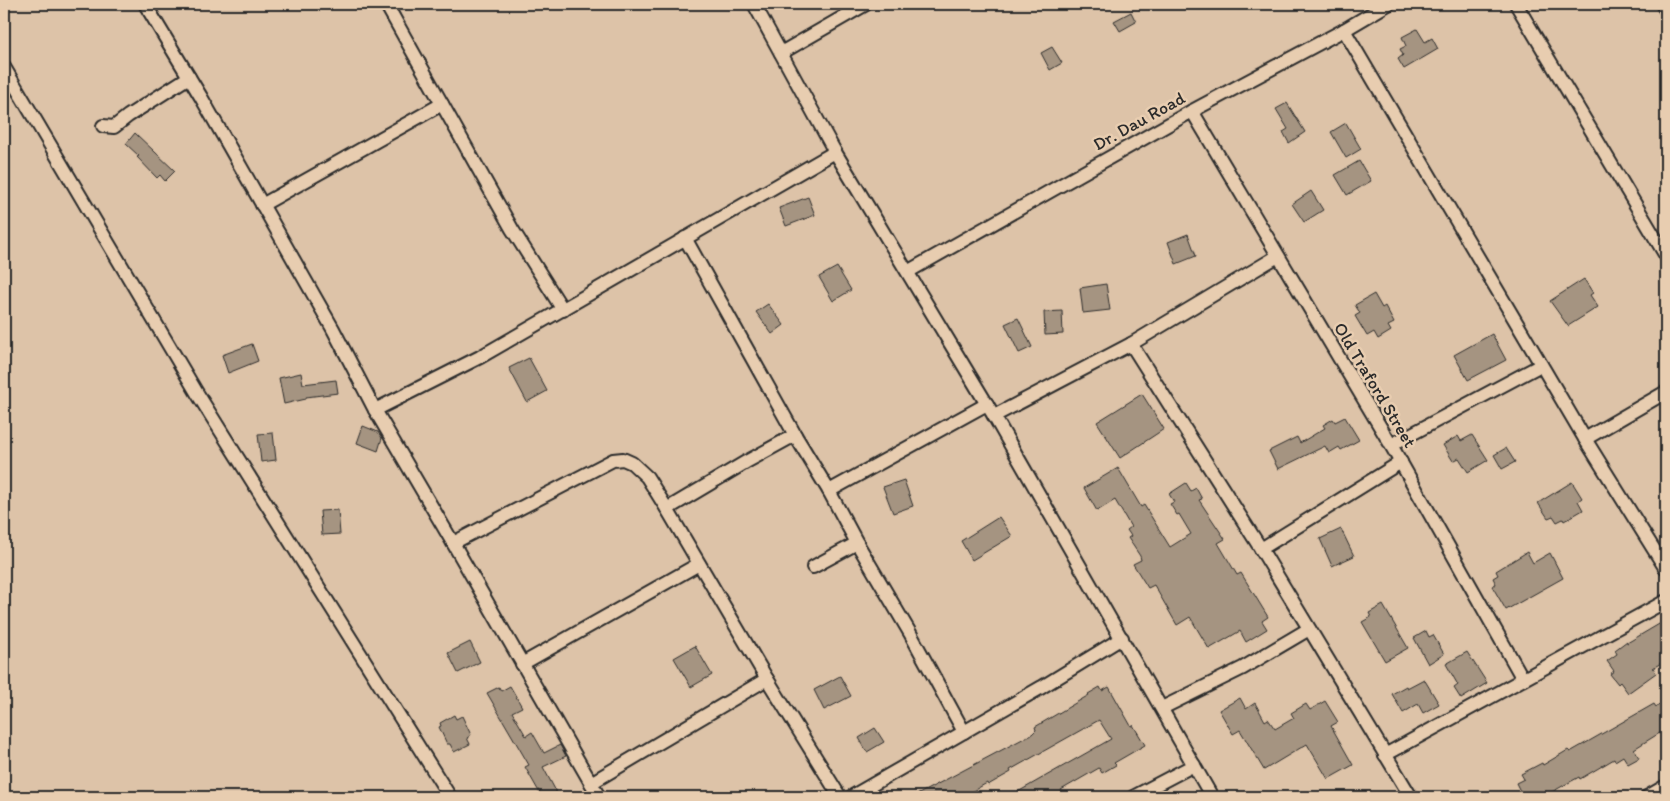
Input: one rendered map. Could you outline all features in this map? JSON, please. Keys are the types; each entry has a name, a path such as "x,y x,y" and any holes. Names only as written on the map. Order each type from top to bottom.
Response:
{"street":[{"path":"145,4 189,77 333,329 375,410 454,543 599,797"},
{"path":"386,4 512,229 563,310"},
{"path":"754,4 835,152 909,271 987,404 1212,797"},
{"path":"781,53 866,4"},
{"name":"Dr. Dau Road","path":"909,271 1192,110 1344,30 1388,4"},
{"path":"1516,4 1666,255"},
{"path":"1662,4 1666,10"},
{"path":"1344,30 1585,439 1666,569"},
{"path":"4,67 197,393 450,797"},
{"path":"103,126 114,127 189,77"},
{"path":"262,205 442,104"},
{"name":"Old Traford Street","path":"1192,110 1401,462 1524,679"},
{"path":"375,410 480,357 835,152"},
{"path":"685,238 795,435 829,491 856,544 910,633 964,732"},
{"path":"994,416 1131,344 1278,256"},
{"path":"1131,344 1261,549 1411,797"},
{"path":"1391,445 1541,365"},
{"path":"1585,439 1666,392"},
{"path":"829,491 987,404"},
{"path":"667,509 795,435"},
{"path":"454,543 614,460 623,459 632,463 647,477 667,509 767,679 840,797"},
{"path":"1261,549 1401,462"},
{"path":"813,567 856,544"},
{"path":"522,664 699,564"},
{"path":"1385,755 1666,601"},
{"path":"1162,708 1243,668 1309,629"},
{"path":"851,797 1122,638"},
{"path":"591,783 767,679"},
{"path":"1133,797 1194,765"},
{"path":"1647,797 1666,786"}],"building":[{"path":"1131,12 1136,22 1120,31 1114,21"},
{"path":"1417,29 1425,42 1432,38 1438,49 1404,69 1398,59 1403,55 1400,49 1406,46 1402,37"},
{"path":"1052,47 1062,63 1050,70 1041,53"},
{"path":"1287,103 1305,132 1289,143 1283,132 1288,129 1276,109"},
{"path":"1346,123 1361,149 1346,158 1331,132"},
{"path":"135,133 175,171 165,181 160,175 157,178 137,157 139,156 126,144"},
{"path":"1359,161 1371,181 1347,195 1335,175"},
{"path":"1311,191 1323,210 1304,222 1292,204"},
{"path":"808,197 815,215 786,226 779,208"},
{"path":"1188,234 1196,256 1176,264 1168,242"},
{"path":"837,267 851,290 833,301 819,277"},
{"path":"1584,279 1593,293 1590,295 1598,307 1568,326 1550,301"},
{"path":"1106,284 1110,310 1083,313 1080,288"},
{"path":"1374,294 1382,308 1385,306 1394,323 1388,326 1391,331 1378,339 1374,332 1367,336 1355,316 1360,313 1355,305"},
{"path":"768,304 784,325 772,334 756,312"},
{"path":"1062,311 1063,334 1045,335 1044,312"},
{"path":"1018,318 1032,347 1019,353 1005,324"},
{"path":"1492,334 1506,360 1468,380 1454,355"},
{"path":"252,344 258,361 228,373 222,355"},
{"path":"529,358 547,391 527,402 509,368"},
{"path":"301,373 303,384 336,380 338,393 306,397 306,399 284,404 279,378"},
{"path":"1142,394 1164,429 1120,458 1097,422"},
{"path":"1345,417 1359,440 1341,450 1339,447 1329,453 1325,446 1278,469 1269,451 1297,437 1300,443 1325,428 1323,425 1333,419 1335,422"},
{"path":"363,426 378,432 382,438 378,451 357,443"},
{"path":"273,433 276,460 261,462 258,434"},
{"path":"1472,435 1488,460 1468,472 1459,458 1453,461 1443,445 1458,436 1461,441"},
{"path":"1506,448 1515,462 1502,469 1494,455"},
{"path":"1118,468 1141,507 1144,505 1170,547 1191,534 1179,514 1177,515 1170,504 1174,502 1169,494 1186,483 1191,491 1196,488 1202,499 1199,500 1225,539 1218,543 1237,575 1241,573 1268,617 1262,621 1267,629 1246,642 1240,631 1209,649 1190,617 1177,625 1154,585 1148,588 1133,564 1141,560 1140,556 1128,538 1131,536 1127,530 1131,527 1115,500 1097,511 1084,488"},
{"path":"904,480 913,506 893,513 883,487"},
{"path":"1572,482 1582,498 1578,501 1583,510 1564,521 1563,519 1557,522 1553,516 1548,518 1538,503"},
{"path":"338,510 340,534 322,535 320,511"},
{"path":"999,517 1012,536 972,560 961,541"},
{"path":"1341,529 1354,556 1332,566 1320,539"},
{"path":"1527,552 1533,563 1550,553 1563,578 1506,610 1492,586 1496,584 1493,578 1498,575 1496,571"},
{"path":"1383,605 1408,648 1385,661 1362,622 1371,617 1369,613"},
{"path":"1666,620 1666,660 1653,668 1656,673 1628,693 1620,682 1618,684 1610,674 1614,671 1607,661 1617,654 1615,650 1627,641 1627,643"},
{"path":"1426,631 1429,637 1433,635 1444,654 1428,664 1414,638"},
{"path":"470,642 480,662 458,673 448,653"},
{"path":"695,646 712,675 691,687 674,658"},
{"path":"1467,652 1487,683 1461,699 1454,688 1458,685 1446,664"},
{"path":"840,676 851,696 824,710 814,690"},
{"path":"1424,679 1439,704 1423,713 1418,704 1403,713 1392,694"},
{"path":"510,686 522,707 512,712 526,736 532,732 544,753 560,745 566,756 543,767 559,797 542,797 525,767 529,765 487,693 499,687 501,691"},
{"path":"1100,687 1102,691 1109,687 1131,726 1133,725 1145,745 1114,763 1116,765 1102,773 1099,768 1061,790 1062,792 1054,797 1009,797 1111,739 1099,720 1010,770 1011,772 988,785 987,783 962,797 913,797 1032,734 1036,730 1035,727"},
{"path":"1240,698 1246,709 1255,703 1265,721 1268,719 1275,729 1294,718 1291,713 1306,704 1310,710 1325,701 1338,722 1331,726 1353,765 1328,779 1307,744 1264,770 1240,730 1233,734 1219,710"},
{"path":"1666,701 1666,729 1634,749 1639,758 1628,764 1623,756 1615,761 1614,759 1580,779 1579,777 1550,793 1552,797 1523,797 1516,783 1524,779 1521,774 1542,763 1543,765 1568,750 1570,752 1654,704 1656,707"},
{"path":"454,715 456,719 462,716 471,735 467,738 470,744 454,752 450,744 447,744 439,727 441,726 440,723"},
{"path":"875,728 884,742 867,752 859,738"}]}
